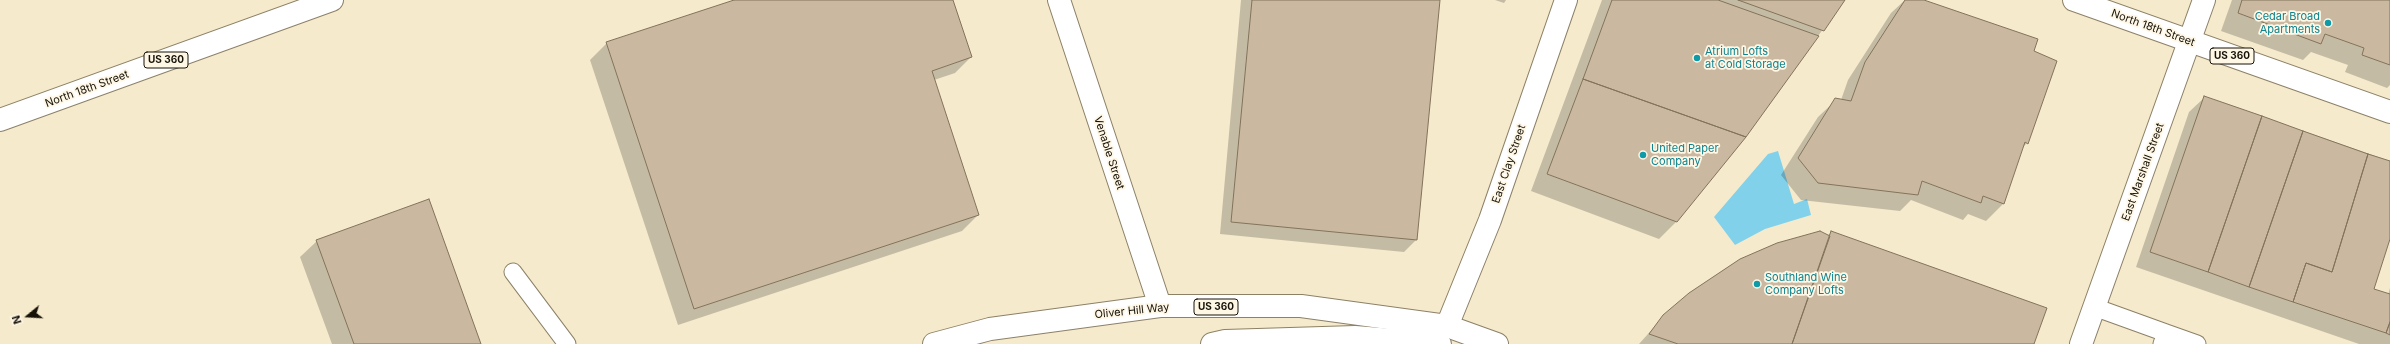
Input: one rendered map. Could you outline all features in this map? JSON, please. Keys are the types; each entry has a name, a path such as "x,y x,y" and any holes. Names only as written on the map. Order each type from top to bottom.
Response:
{"main road":[{"name":"North 18th Street","path":"0,120 332,0"},
{"name":"Venable Street","path":"1059,0 1160,306"},
{"name":"East Clay Street","path":"1443,335 1490,220 1566,0"},
{"name":"North 18th Street","path":"2074,0 2390,112"},
{"name":"East Marshall Street","path":"2081,344 2204,0"},
{"name":"Oliver Hill Way","path":"934,344 990,329 1160,306 1301,306 1443,335 1497,344"},
{"path":"1212,344 1225,341 1443,335"}],"lane":[{"path":"512,272 567,344"},
{"path":"2094,307 2164,338 2197,344"}],"water":[{"path":"1778,151 1794,204 1807,199 1811,215 1765,229 1735,245 1714,217 1768,154"}],"building":[{"path":"734,0 953,0 972,57 932,71 979,215 694,309 606,42"},
{"path":"1252,0 1440,0 1417,240 1231,222"},
{"name":"Atrium Lofts at Cold Storage","path":"1612,0 1718,0 1819,36 1746,137 1583,79"},
{"name":"Atrium Lofts at Cold Storage","path":"1738,0 1845,0 1824,31"},
{"path":"1905,0 1924,0 2038,39 2034,51 2057,61 2028,144 2025,142 2004,204 1983,196 1981,203 1922,181 1918,195 1818,183 1798,158 1835,98 1851,101 1865,62"},
{"name":"Cedar Broad Apartments","path":"2242,0 2390,0 2390,65 2362,55 2364,48 2325,34 2321,44 2238,13"},
{"name":"United Paper Company","path":"1583,79 1746,137 1677,222 1547,174"},
{"path":"2204,96 2262,116 2208,272 2150,252"},
{"path":"2262,116 2303,131 2249,287 2208,272"},
{"path":"2303,131 2368,154 2332,272 2306,263 2293,302 2249,287"},
{"path":"2368,154 2390,161 2390,239 2374,289 2390,294 2390,322 2386,333 2293,302 2306,263 2332,272"},
{"path":"429,199 481,344 354,344 316,240"},
{"name":"Southland Wine Company Lofts","path":"1820,231 1830,236 1792,344 1678,344 1649,334 1663,315 1689,293 1740,259 1777,243"},
{"path":"1831,231 2047,308 2034,344 1792,344"},
{"path":"2390,322 2390,335 2386,333"}],"place":[{"name":"Cedar Broad Apartments","path":"2328,23"},
{"name":"Atrium Lofts at Cold Storage","path":"1697,58"},
{"name":"United Paper Company","path":"1643,155"},
{"name":"Southland Wine Company Lofts","path":"1757,284"}]}
